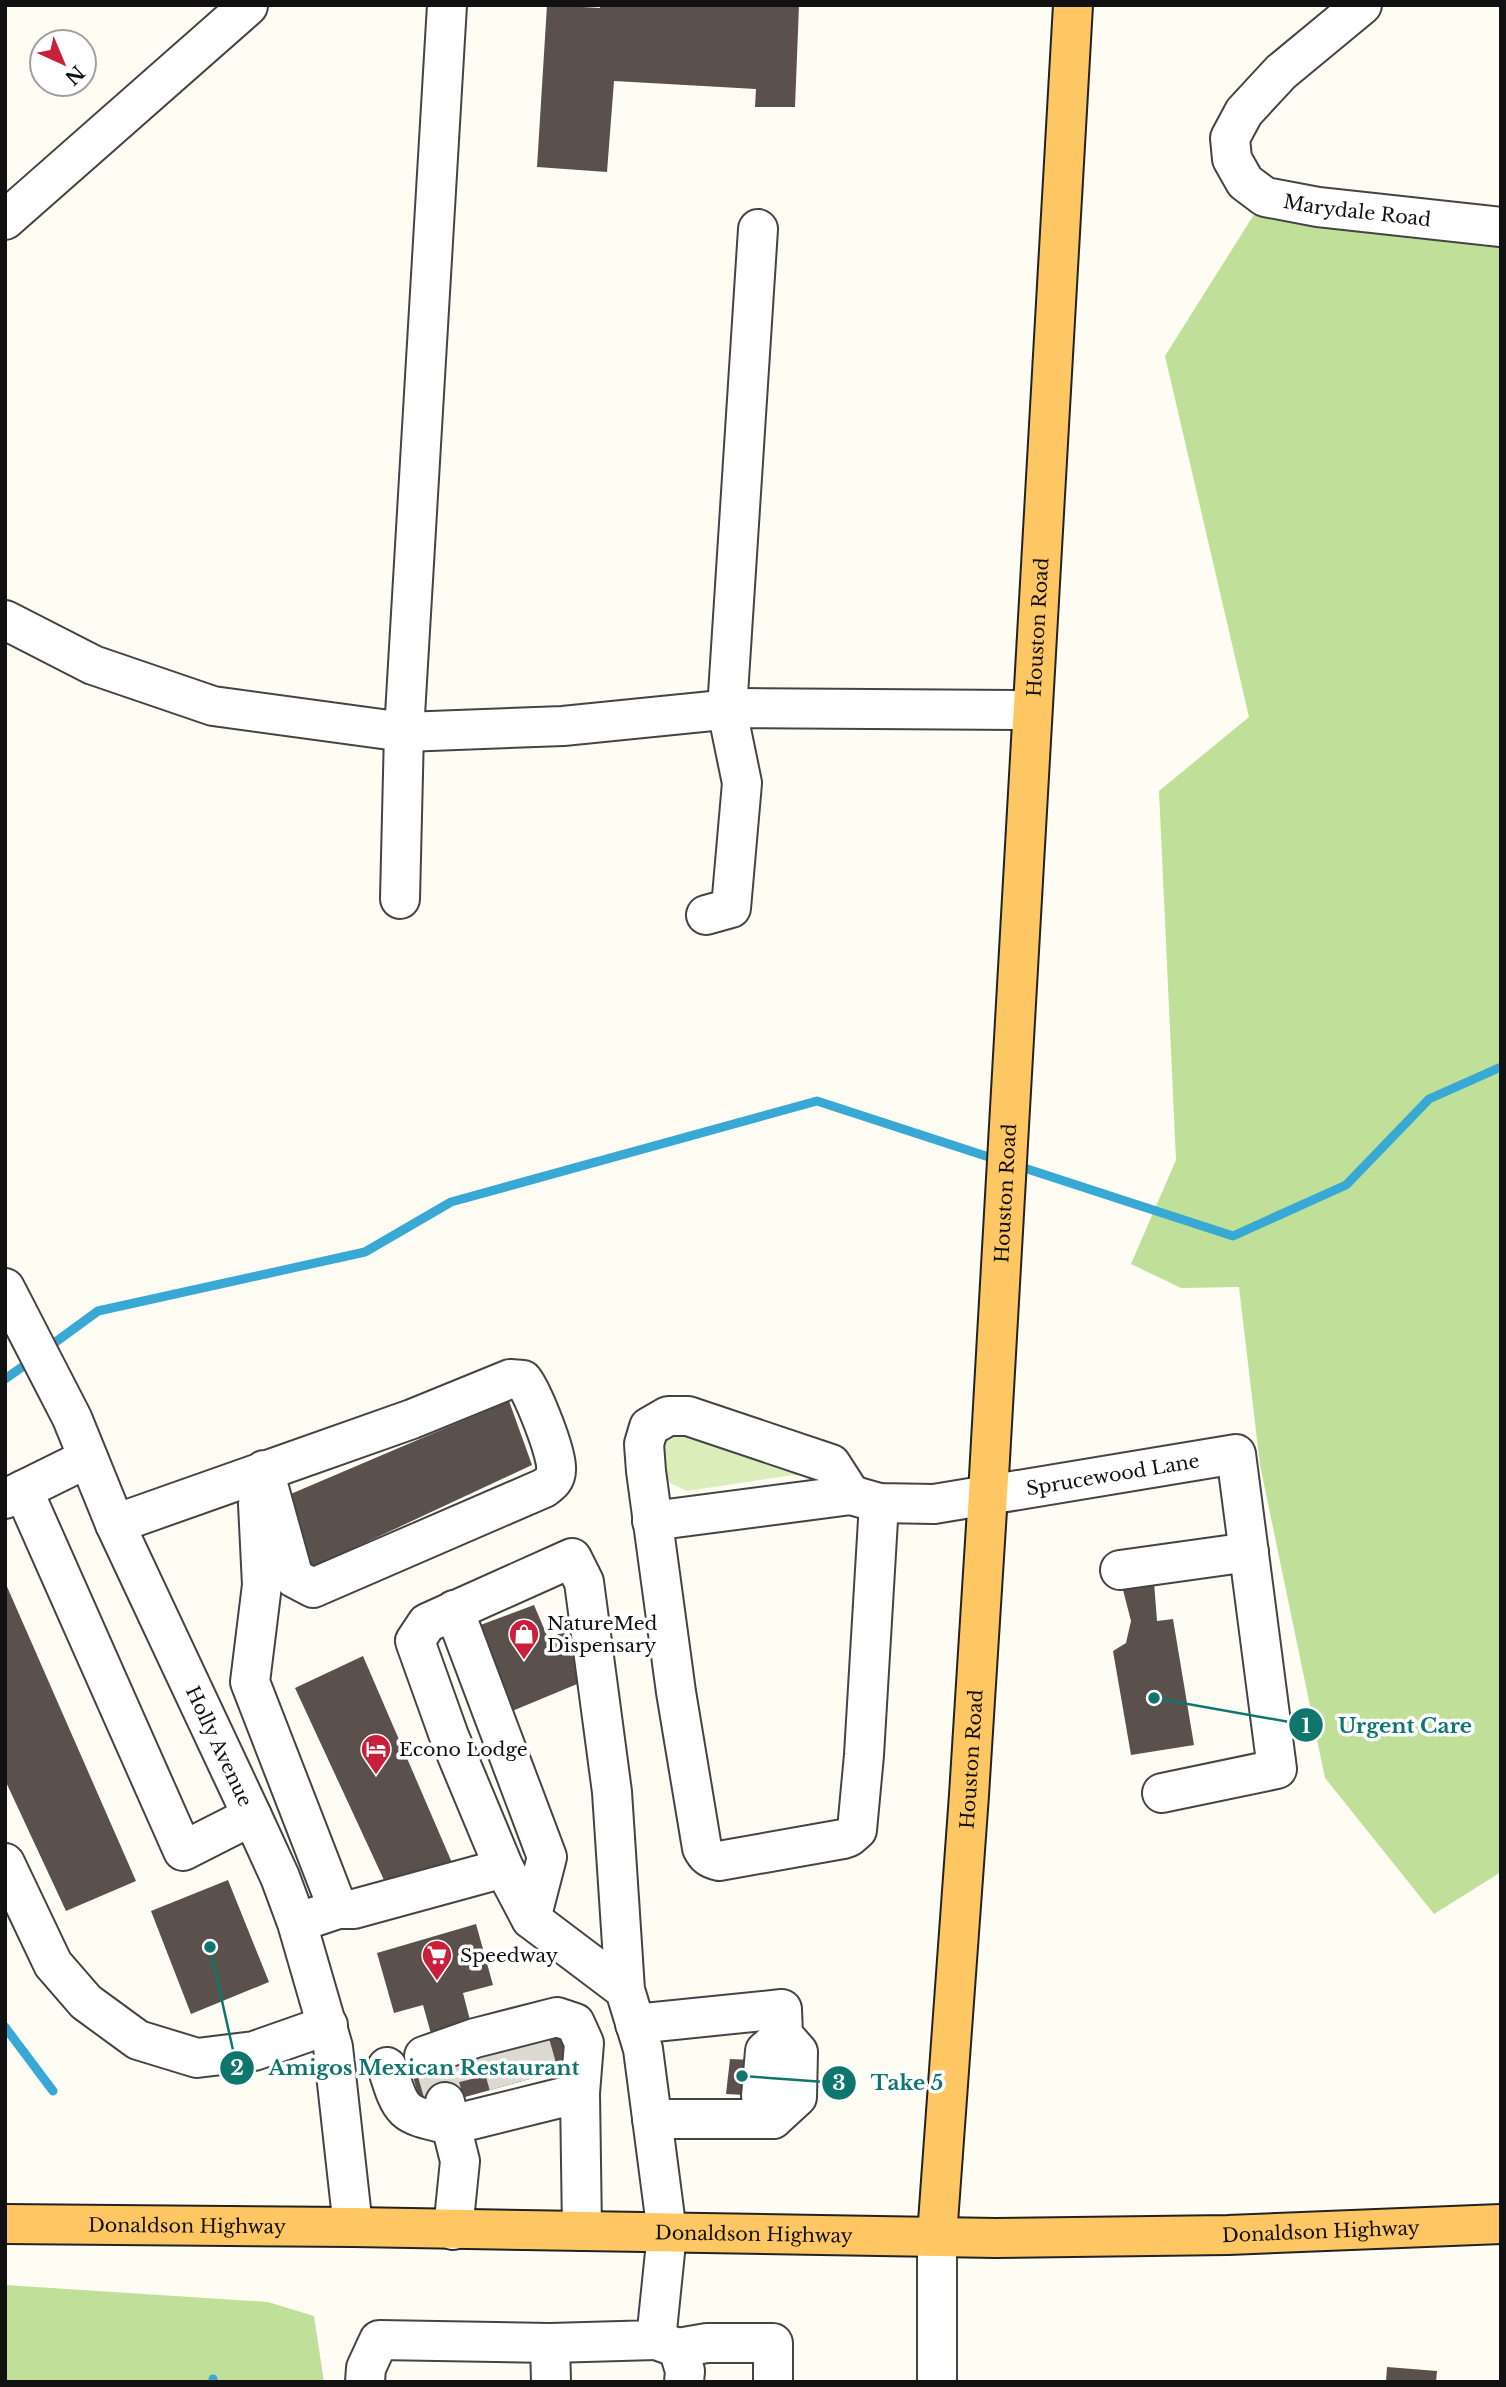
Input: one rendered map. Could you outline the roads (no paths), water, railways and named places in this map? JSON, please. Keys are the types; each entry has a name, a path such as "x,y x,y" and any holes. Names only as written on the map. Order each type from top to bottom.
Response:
{"main road":[{"name":"Houston Road","path":"937,2236 988,1494 1073,5"},
{"name":"Donaldson Highway","path":"5,2224 996,2238 1228,2235 1501,2224"}],"street":[{"path":"400,899 404,732 447,5"},
{"name":"Marydale Road","path":"1362,5 1281,72 1244,112 1230,138 1232,159 1245,182 1265,197 1318,206 1501,227"},
{"path":"5,220 248,6"},
{"path":"706,915 731,908 742,783 727,710 758,229"},
{"path":"5,620 93,665 214,706 404,732 563,726 727,710 1032,710"},
{"name":"Holly Avenue","path":"5,1289 72,1418 115,1524 252,1816 297,1923 328,2025 338,2081 353,2227"},
{"path":"115,1524 264,1470 412,1419 510,1378 523,1380 532,1391 557,1466 552,1483 544,1488 313,1588 294,1578 264,1470"},
{"path":"668,1416 688,1416 831,1464 865,1499 857,1830 849,1837 719,1861 706,1856 702,1848 690,1782 652,1521 644,1444 649,1427 668,1416"},
{"name":"Sprucewood Lane","path":"652,1521 865,1499 934,1504 1236,1454 1249,1552"},
{"path":"88,1458 14,1495 183,1851 252,1816"},
{"path":"264,1470 258,1499 262,1585 250,1682 338,1909"},
{"path":"1120,1570 1249,1552 1276,1769 1162,1793"},
{"path":"653,2119 773,2119 797,2097 798,2052 783,2035 782,2008 630,2007 531,1919 505,1868 449,1736 415,1641 427,1623 572,1558 584,1582 610,1779 630,2007 643,2049 653,2119 667,2232 673,2357"},
{"path":"454,1610 547,1857 531,1919"},
{"path":"5,1863 53,1964 86,2002 138,2040 197,2058 254,2051 328,2025"},
{"path":"297,1923 338,1909 354,1909 505,1868"},
{"path":"387,2067 397,2100 405,2112 418,2117 497,2078"},
{"path":"338,2081 387,2067 497,2078"},
{"path":"453,2230 460,2161 497,2078"},
{"path":"497,2078 582,2231"},
{"name":"Houston Road","path":"937,2236 937,2382"},
{"path":"365,2382 366,2368 379,2340 550,2343 673,2357 707,2343 773,2343 772,2382"},
{"path":"550,2343 551,2382"}],"waterway":[{"path":"1015,1165 1233,1236 1346,1185 1429,1099 1501,1067"},
{"path":"46,1349 98,1311 365,1252 451,1202 817,1101 998,1160"},
{"path":"5,1379 32,1360"},
{"path":"5,2027 53,2091"}],"tunnel":[{"path":"467,2041 480,2093"},
{"path":"530,2041 540,2076"},
{"path":"498,2050 508,2085"},
{"path":"435,2067 445,2102"}],"place":[{"name":"NatureMed Dispensary","path":"524,1661"},
{"name":"Urgent Care","path":"1154,1698"},
{"name":"Econo Lodge","path":"376,1776"},
{"name":"Amigos Mexican Restaurant","path":"210,1947"},
{"name":"Speedway","path":"437,1982"},
{"name":"Take 5","path":"742,2076"}]}
